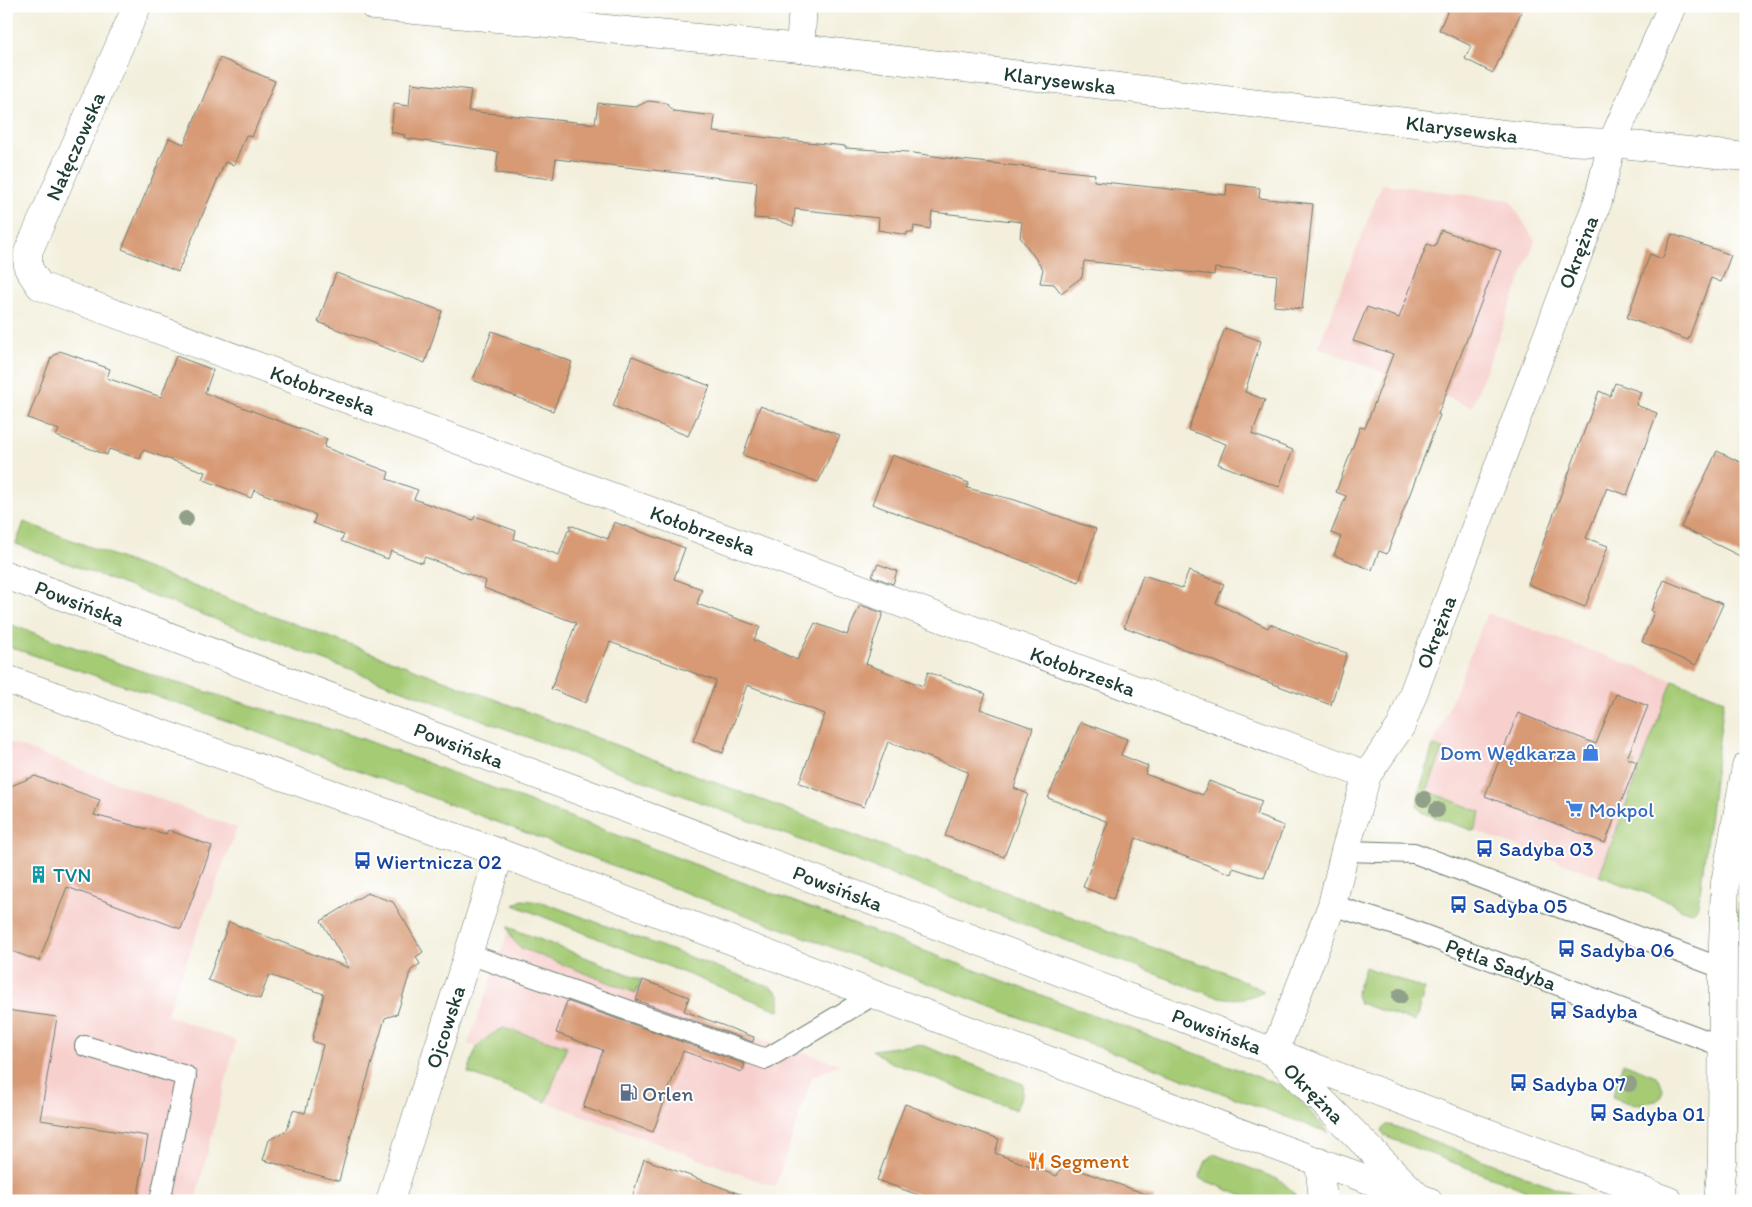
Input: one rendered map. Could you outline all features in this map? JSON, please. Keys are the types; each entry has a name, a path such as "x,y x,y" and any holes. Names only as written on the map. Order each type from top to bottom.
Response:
{"street":[{"name":"Nałęczowska","path":"40,286 28,268 28,252 137,6"},
{"name":"Klarysewska","path":"374,6 800,48 1562,141 1612,143 1746,157"},
{"path":"800,48 803,6"},
{"name":"Okrężna","path":"1417,1199 1274,1053 1332,905 1367,775 1401,726 1598,201 1612,143 1672,6"},
{"name":"Kołobrzeska","path":"40,286 1367,775"},
{"name":"Powsińska","path":"6,575 1669,1201"},
{"path":"6,680 500,854 1417,1199"},
{"path":"1718,1201 1722,1162 1725,883 1746,767"},
{"name":"Ojcowska","path":"390,1201 500,854"},
{"path":"1319,1161 1323,1201"}],"lane":[{"path":"1345,851 1414,854 1724,969"},
{"name":"Pętla Sadyba","path":"1332,905 1411,930 1724,1047"},
{"path":"469,954 766,1059 875,994"},
{"path":"85,1046 186,1076 160,1201"}],"shaded area":[{"path":"1382,184 1510,200 1535,241 1472,407 1318,347"},
{"path":"1487,613 1673,680 1599,876 1474,831 1481,812 1427,791 1443,749 1433,746"},
{"path":"6,741 237,828 166,1015 236,1041 195,1201 6,1201"},
{"path":"508,932 512,939 636,992 641,979 689,997 684,1012 840,1064 812,1077 775,1187 546,1102 566,1047 484,1039 476,1047 468,1044"}],"green space":[{"path":"24,522 1173,955 1218,969 1264,991 1250,997 1238,999 1211,995 16,544"},
{"path":"6,623 164,679 363,739 1290,1089 1329,1133 192,708 6,646"},
{"path":"1673,680 1724,700 1700,894 1698,904 1693,912 1682,910 1671,902 1599,876"},
{"path":"1433,746 1443,749 1427,791 1481,812 1474,831 1423,813 1417,806"},
{"path":"1746,843 1746,944 1737,944 1738,913"},
{"path":"522,900 542,902 768,986 780,995 780,1011 514,905"},
{"path":"508,927 641,979 636,993 521,948 512,939"},
{"path":"1365,967 1425,989 1415,1022 1359,1003 1356,995"},
{"path":"503,1028 567,1046 546,1102 468,1073 473,1056 482,1041"},
{"path":"919,1044 1023,1084 1022,1095 1016,1110 890,1062 872,1050"},
{"path":"1623,1063 1656,1076 1663,1090 1660,1098 1656,1101 1635,1105 1612,1097"},
{"path":"1387,1125 1591,1201 1554,1201 1389,1138 1382,1131"},
{"path":"1214,1154 1280,1180 1293,1192 1298,1201 1255,1201 1199,1178 1206,1161"}],"building":[{"path":"1450,6 1524,6 1493,73 1465,59 1471,46 1439,30"},
{"path":"220,58 275,81 252,137 246,135 234,165 225,162 178,272 122,249 169,138 184,144"},
{"path":"411,83 471,90 468,111 595,124 598,103 636,107 648,101 666,103 673,111 715,116 713,132 1095,174 1094,181 1226,195 1227,184 1260,188 1259,198 1313,204 1302,309 1274,306 1277,275 1215,268 1214,275 1084,261 1082,277 1061,293 1054,284 1040,283 1043,269 1020,237 1022,222 932,212 930,229 914,226 913,233 907,232 907,235 878,230 879,218 795,209 793,226 778,220 754,218 757,182 556,159 553,179 496,173 498,152 404,138 405,135 391,132 394,104 409,106"},
{"path":"1441,230 1501,251 1438,414 1440,415 1387,554 1379,551 1372,570 1334,555 1341,537 1331,533 1346,496 1336,492 1360,427 1365,428 1393,354 1353,341 1367,307 1399,318 1427,244 1435,247"},
{"path":"1672,234 1731,255 1721,282 1711,278 1688,340 1627,318 1650,254 1662,259"},
{"path":"336,273 442,311 425,363 318,322"},
{"path":"1225,328 1261,341 1245,392 1265,400 1252,434 1293,450 1279,487 1218,464 1226,444 1188,430"},
{"path":"492,331 572,362 553,411 473,380"},
{"path":"60,351 110,369 107,378 161,397 176,356 213,370 205,393 327,439 324,447 389,472 387,479 418,490 414,499 473,520 475,516 516,531 514,539 559,555 568,530 570,531 570,525 608,539 614,522 685,548 674,579 702,589 697,604 760,627 754,640 797,660 815,623 847,635 860,605 883,613 866,664 923,686 928,672 986,694 980,709 1033,728 1014,788 1028,794 1004,857 945,836 968,772 888,742 864,807 831,795 799,783 825,714 747,685 723,753 693,741 716,681 610,642 586,703 551,689 576,623 484,588 486,581 425,557 422,563 391,551 388,559 341,541 344,535 313,523 316,515 254,490 251,498 202,479 205,472 143,450 140,459 109,449 107,455 56,436 59,430 28,418 51,358"},
{"path":"632,356 710,386 688,436 613,406"},
{"path":"1615,383 1641,392 1636,405 1657,413 1627,495 1607,488 1586,538 1608,546 1585,607 1528,584 1599,391 1610,396"},
{"path":"760,406 840,435 818,482 743,455"},
{"path":"1717,451 1746,465 1746,559 1681,527"},
{"path":"892,455 969,483 967,488 1015,500 1096,529 1079,582 872,504"},
{"path":"878,564 897,571 893,584 872,576"},
{"path":"1189,571 1224,584 1216,603 1268,628 1270,624 1321,645 1347,653 1331,705 1124,627 1143,575 1182,588"},
{"path":"1664,580 1723,604 1696,665 1642,642 1654,612 1651,611"},
{"path":"1616,694 1648,706 1627,758 1637,762 1605,843 1485,796 1518,713 1596,744"},
{"path":"1081,722 1127,739 1121,755 1148,766 1145,774 1203,795 1209,781 1262,801 1256,815 1284,826 1264,878 1233,868 1231,874 1136,838 1113,899 1083,887 1108,822 1048,798"},
{"path":"35,776 100,800 94,815 166,834 168,830 212,846 181,929 67,887 39,961 6,949 6,788"},
{"path":"367,893 393,902 423,952 416,957 420,964 411,970 397,1014 385,1018 339,1181 263,1160 269,1140 287,1130 293,1110 305,1113 323,1045 312,1041 324,994 269,975 260,999 208,980 229,922 349,968 321,921"},
{"path":"643,980 689,997 684,1011 754,1037 753,1042 636,1000"},
{"path":"567,1001 745,1064 742,1072 683,1051 653,1132 583,1107 603,1050 556,1033"},
{"path":"6,1010 57,1017 40,1120 148,1136 137,1201 6,1201"},
{"path":"905,1104 999,1139 995,1153 1057,1176 1062,1164 1154,1197 1153,1201 935,1201 877,1180"},
{"path":"644,1159 748,1197 747,1201 631,1201"}],"place":[{"name":"Dom Wędkarza","path":"1590,752"},
{"name":"Mokpol","path":"1575,809"},
{"name":"Sadyba 03","path":"1485,848"},
{"name":"Wiertnicza 02","path":"362,861"},
{"name":"TVN","path":"39,874"},
{"name":"Sadyba 05","path":"1459,905"},
{"name":"Sadyba 06","path":"1566,949"},
{"name":"Sadyba","path":"1558,1010"},
{"name":"Sadyba 07","path":"1518,1083"},
{"name":"Orlen","path":"628,1093"},
{"name":"Sadyba 01","path":"1598,1113"},
{"name":"Segment","path":"1036,1160"}]}
